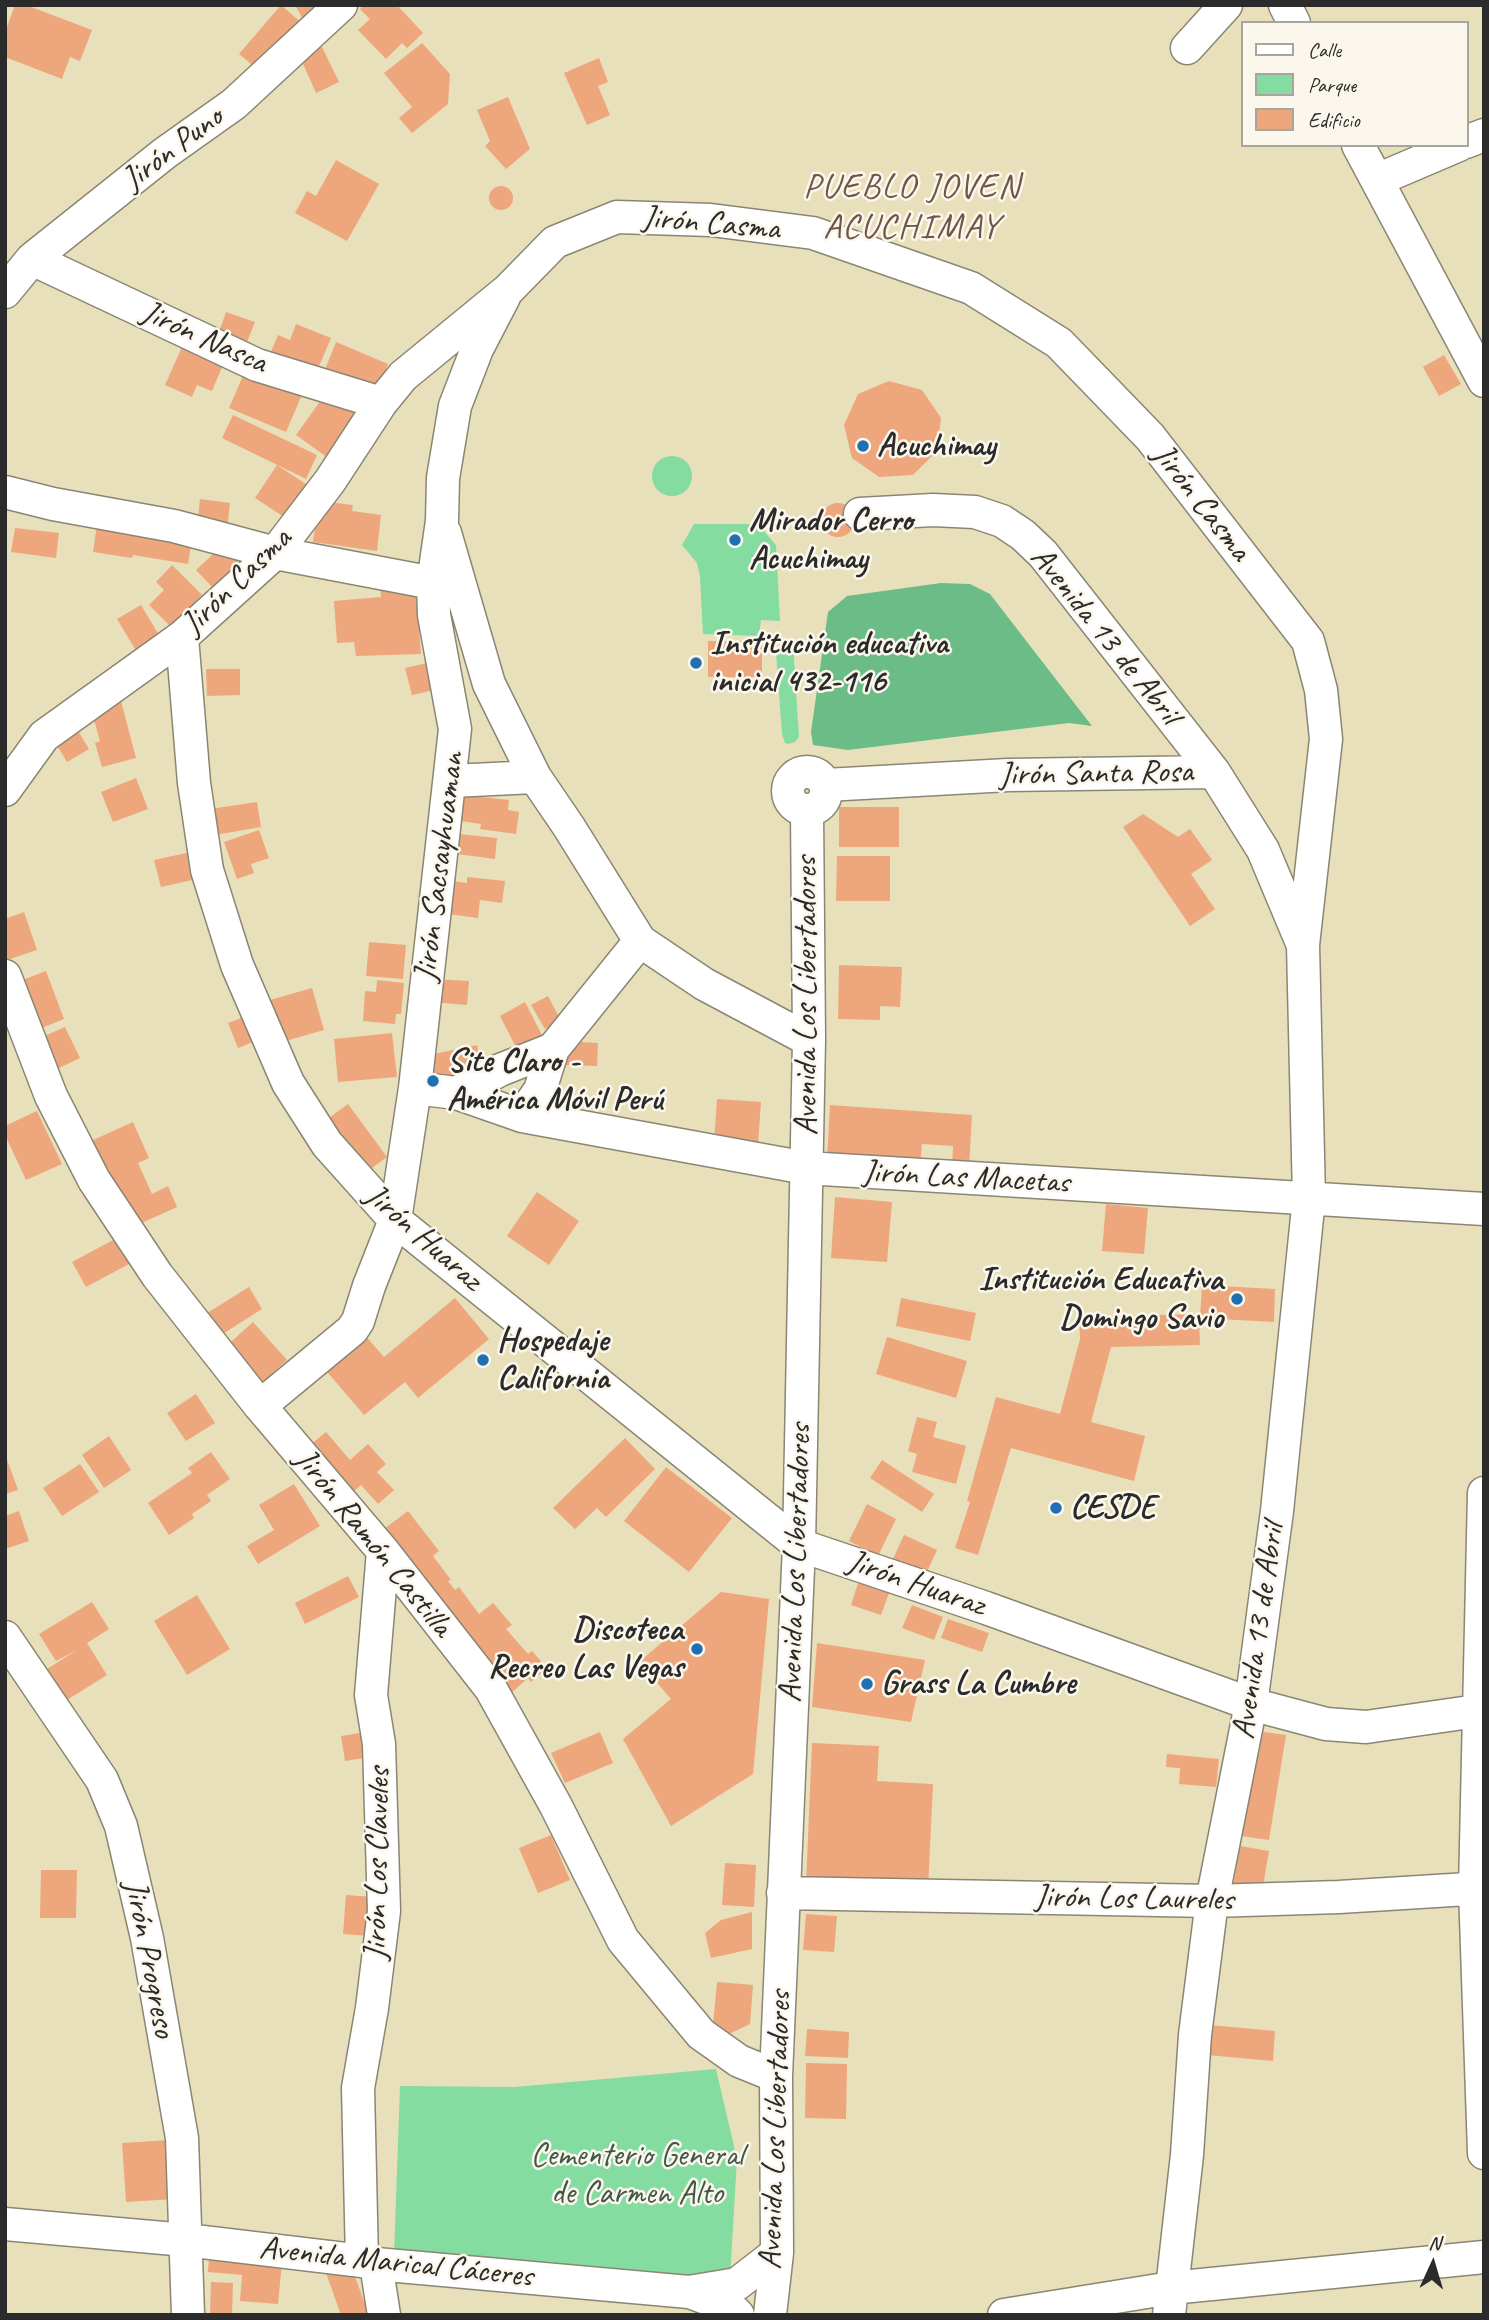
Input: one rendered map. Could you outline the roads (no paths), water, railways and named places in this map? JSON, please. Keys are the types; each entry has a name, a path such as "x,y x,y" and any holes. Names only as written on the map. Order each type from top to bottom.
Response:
{"street":[{"name":"Jirón Puno","path":"5,292 32,259 164,153 234,104 341,5"},
{"path":"1188,48 1226,5"},
{"path":"1285,5 1293,21"},
{"path":"1360,147 1483,378"},
{"path":"1377,180 1454,147"},
{"name":"Jirón Casma","path":"5,790 44,736 182,637 275,553 330,481 381,403 403,376 508,290 555,242 617,217 711,219 813,233 971,288 1059,343 1150,437 1308,641 1321,690 1326,739 1303,945"},
{"name":"Jirón Nasca","path":"32,259 257,365 381,403"},
{"name":"Jirón Sacsayhuaman","path":"260,1406 352,1330 358,1321 395,1220 415,1088 456,729 434,615 433,583 442,521 443,478 455,406 477,349 508,290"},
{"path":"5,492 52,504 174,526 275,553 433,583"},
{"name":"Avenida 13 de Abril","path":"860,514 933,510 975,512 1002,521 1023,535 1043,554 1214,772"},
{"path":"442,521 489,684 535,777 640,942 704,984 809,1040"},
{"name":"Jirón Huaraz","path":"182,637 194,783 207,870 237,965 288,1083 327,1144 395,1220 799,1545 986,1608 1251,1704 1326,1724 1366,1727 1481,1711"},
{"name":"Jirón Santa Rosa","path":"807,811 792,804 788,788 797,774 814,773 826,785 1008,775 1214,772 1263,850 1303,945"},
{"path":"451,781 535,777"},
{"name":"Avenida Los Libertadores","path":"770,2315 777,2253 776,2076 799,1545 809,1040 807,811"},
{"path":"522,1116 540,1090 554,1049 640,942"},
{"name":"Avenida 13 de Abril","path":"1170,2302 1187,2155 1195,2035 1212,1901 1251,1704 1277,1511 1309,1198 1303,945"},
{"name":"Jirón Ramón Castilla","path":"5,976 51,1096 94,1180 156,1275 260,1406 383,1551 491,1689 556,1806 623,1940 701,2034 739,2061 776,2076"},
{"path":"456,1093 499,1070 554,1049"},
{"name":"Jirón Las Macetas","path":"415,1088 456,1093 522,1116 806,1168 1484,1209"},
{"path":"1484,1493 1479,1889 1484,2153"},
{"name":"Jirón Los Claveles","path":"383,1551 371,1695 379,1744 384,1911 372,2008 358,2088 369,2263 384,2315"},
{"name":"Jirón Progreso","path":"5,1637 102,1780 121,1826 147,1938 182,2138 188,2315"},
{"name":"Jirón Los Laureles","path":"783,1893 1212,1901 1479,1889"},
{"name":"Avenida Marical Cáceres","path":"5,2224 186,2240 369,2263 689,2292 737,2284 777,2253"},
{"path":"1004,2315 1170,2302 1484,2258"},
{"path":"689,2292 730,2307 738,2315"}],"place":[{"name":"Acuchimay","path":"863,446"},
{"name":"Mirador Cerro Acuchimay","path":"735,540"},
{"name":"Institución educativa inicial 432-116","path":"696,663"},
{"name":"Site Claro - América Móvil Perú","path":"433,1081"},
{"name":"Institución Educativa Domingo Savio","path":"1237,1299"},
{"name":"Hospedaje California","path":"483,1360"},
{"name":"CESDE","path":"1056,1508"},
{"name":"Discoteca Recreo Las Vegas","path":"697,1649"},
{"name":"Grass La Cumbre","path":"867,1684"}],"district":[{"name":"PUEBLO JOVEN ACUCHIMAY","path":"912,208"}],"park label":[{"name":"Cementerio General de Carmen Alto","path":"637,2175"}]}
